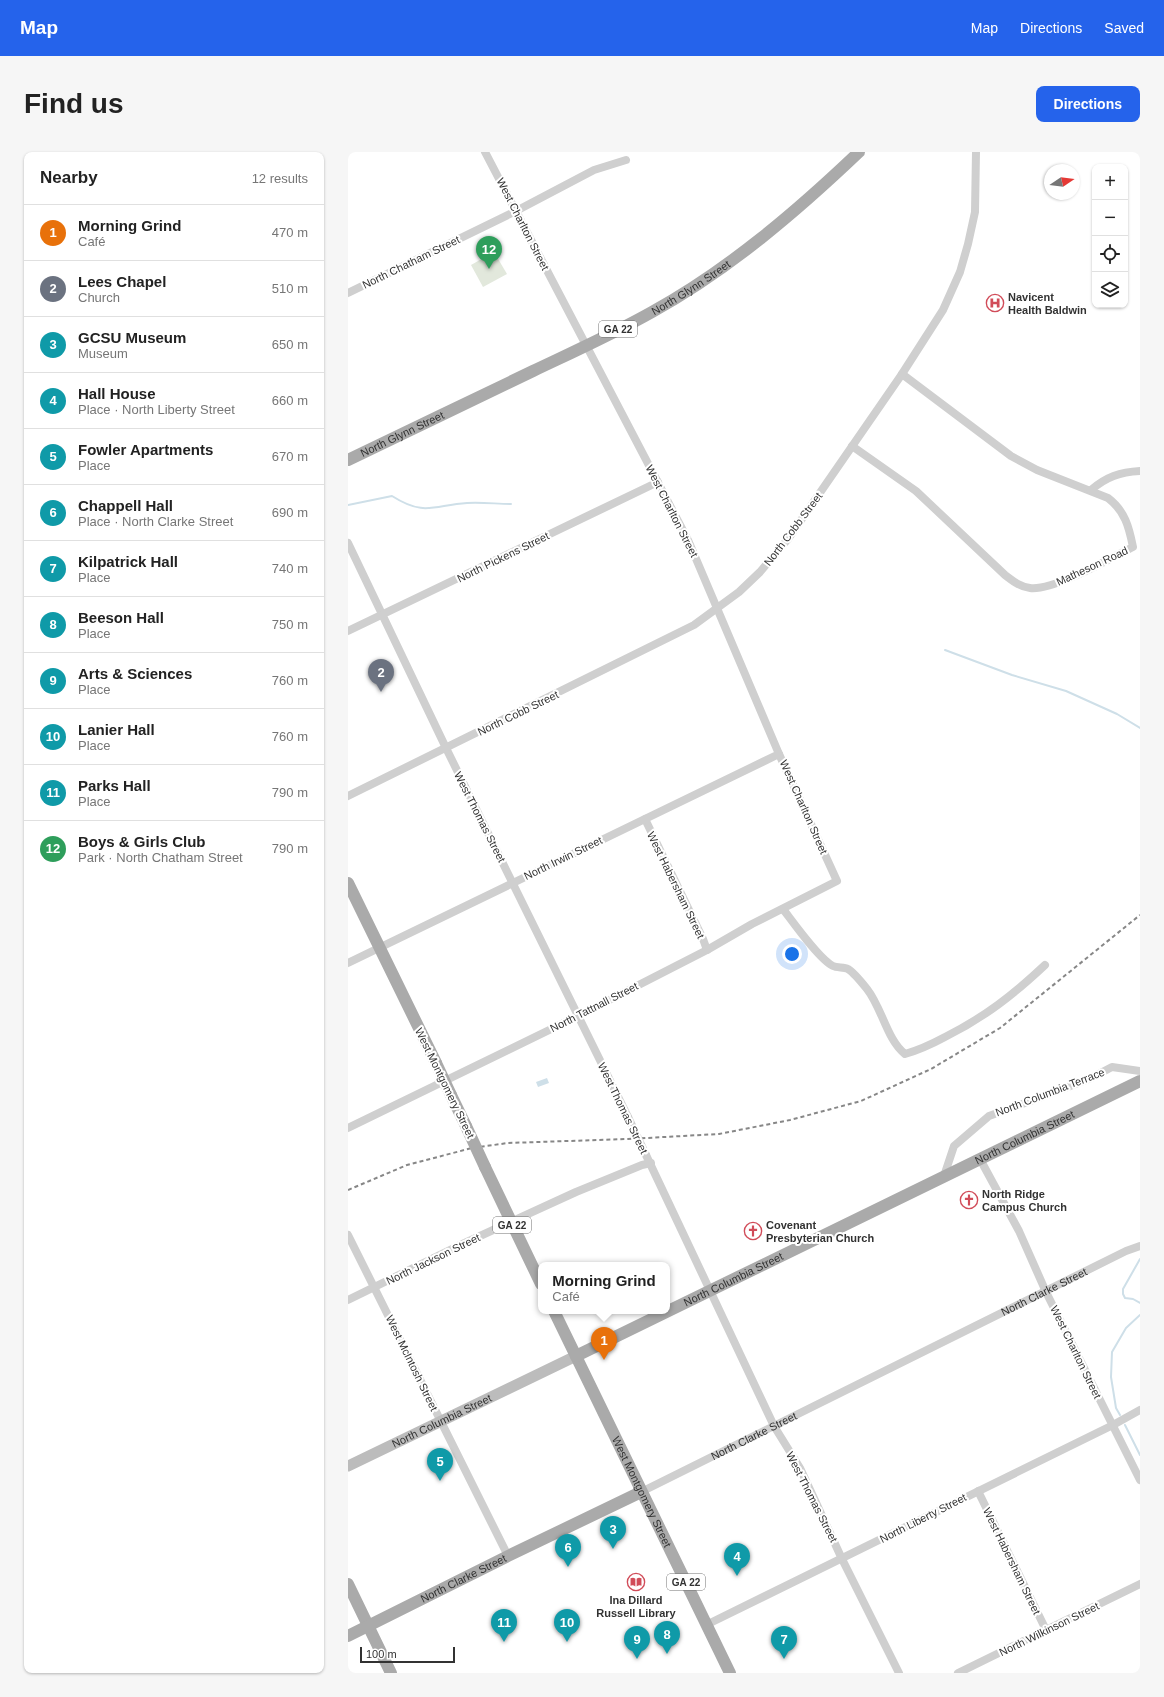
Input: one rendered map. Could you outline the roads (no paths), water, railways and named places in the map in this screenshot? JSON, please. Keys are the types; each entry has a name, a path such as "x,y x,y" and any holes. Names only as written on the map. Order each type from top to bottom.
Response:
{"main road":[{"name":"North Glynn Street","path":"348,460 586,346 652,312 716,272 758,241 830,180 859,152"},
{"name":"West Montgomery Street","path":"348,883 436,1063 538,1278"},
{"name":"North Columbia Street","path":"670,1310 1140,1081"},
{"name":"West Montgomery Street","path":"555,1314 730,1673"},
{"name":"North Columbia Street","path":"576,1356 661,1314"},
{"name":"North Clarke Street","path":"348,1636 508,1556 641,1492"},
{"path":"348,1584 391,1673"}],"street":[{"name":"West Charlton Street","path":"485,152 688,540 779,754 837,881"},
{"name":"North Cobb Street","path":"348,796 694,625 738,592 760,572 788,538 902,374 944,310 960,272 968,244 974,212 976,152"},
{"name":"North Chatham Street","path":"348,293 516,211 594,170 626,160"},
{"name":"Matheson Road","path":"852,446 916,491 1005,575 1017,584 1029,588 1053,585 1137,545 1125,516 1116,504 1108,498 1091,490 1037,470 1012,456 902,374"},
{"path":"1091,490 1101,481 1113,475 1140,471"},
{"name":"North Pickens Street","path":"348,631 658,482"},
{"name":"West Thomas Street","path":"348,542 446,748 651,1163 774,1426 800,1468 842,1558 899,1673"},
{"name":"North Irwin Street","path":"348,963 512,882 779,754"},
{"name":"West Habersham Street","path":"645,819 707,950"},
{"name":"North Tattnall Street","path":"348,1128 578,1016 837,881"},
{"path":"783,909 799,932 823,958 833,966 848,969 867,989 880,1011 898,1048 905,1054 933,1043 969,1025 1002,1003 1045,965"},
{"name":"North Columbia Terrace","path":"944,1176 954,1146 989,1116 1052,1094 1091,1078 1112,1067 1140,1071"},
{"name":"West Charlton Street","path":"980,1159 1019,1231 1046,1292 1140,1480"},
{"name":"North Jackson Street","path":"348,1300 456,1247 576,1192 642,1165 651,1163"},
{"name":"West McIntosh Street","path":"348,1235 508,1556"},
{"name":"North Clarke Street","path":"641,1492 1126,1251 1140,1246"},
{"name":"North Columbia Street","path":"348,1466 576,1356"},
{"name":"North Liberty Street","path":"706,1624 1113,1425 1140,1410"},
{"name":"West Habersham Street","path":"978,1491 1046,1630"},
{"name":"North Wilkinson Street","path":"958,1673 1140,1584"}],"waterway":[{"path":"348,505 392,496 403,502 422,508 467,503 511,504"},
{"path":"945,650 1012,675 1066,691 1117,714 1140,728"},
{"path":"1140,1259 1123,1289 1125,1298 1133,1299 1140,1303"},
{"path":"1120,1415 1116,1408 1111,1377 1112,1352 1126,1328 1140,1315"},
{"path":"1125,1425 1140,1455"}],"railway":[{"path":"348,1190 407,1165 472,1148 508,1143 719,1134 790,1120 861,1101 931,1069 1000,1028 1140,915"}],"place":[{"name":"Boys & Girls Club","path":"489,269"},
{"name":"Navicent Health Baldwin","path":"995,303"},
{"name":"Lees Chapel","path":"381,692"},
{"name":"North Ridge Campus Church","path":"969,1200"},
{"name":"Covenant Presbyterian Church","path":"753,1231"},
{"name":"Morning Grind","path":"604,1360"},
{"name":"Fowler Apartments","path":"440,1481"},
{"name":"GCSU Museum","path":"613,1549"},
{"name":"Chappell Hall","path":"568,1567"},
{"name":"Hall House","path":"737,1576"},
{"name":"Ina Dillard Russell Library","path":"636,1582"},
{"name":"Parks Hall","path":"504,1642"},
{"name":"Lanier Hall","path":"567,1642"},
{"name":"Beeson Hall","path":"667,1654"},
{"name":"Arts & Sciences","path":"637,1659"},
{"name":"Kilpatrick Hall","path":"784,1659"}]}
